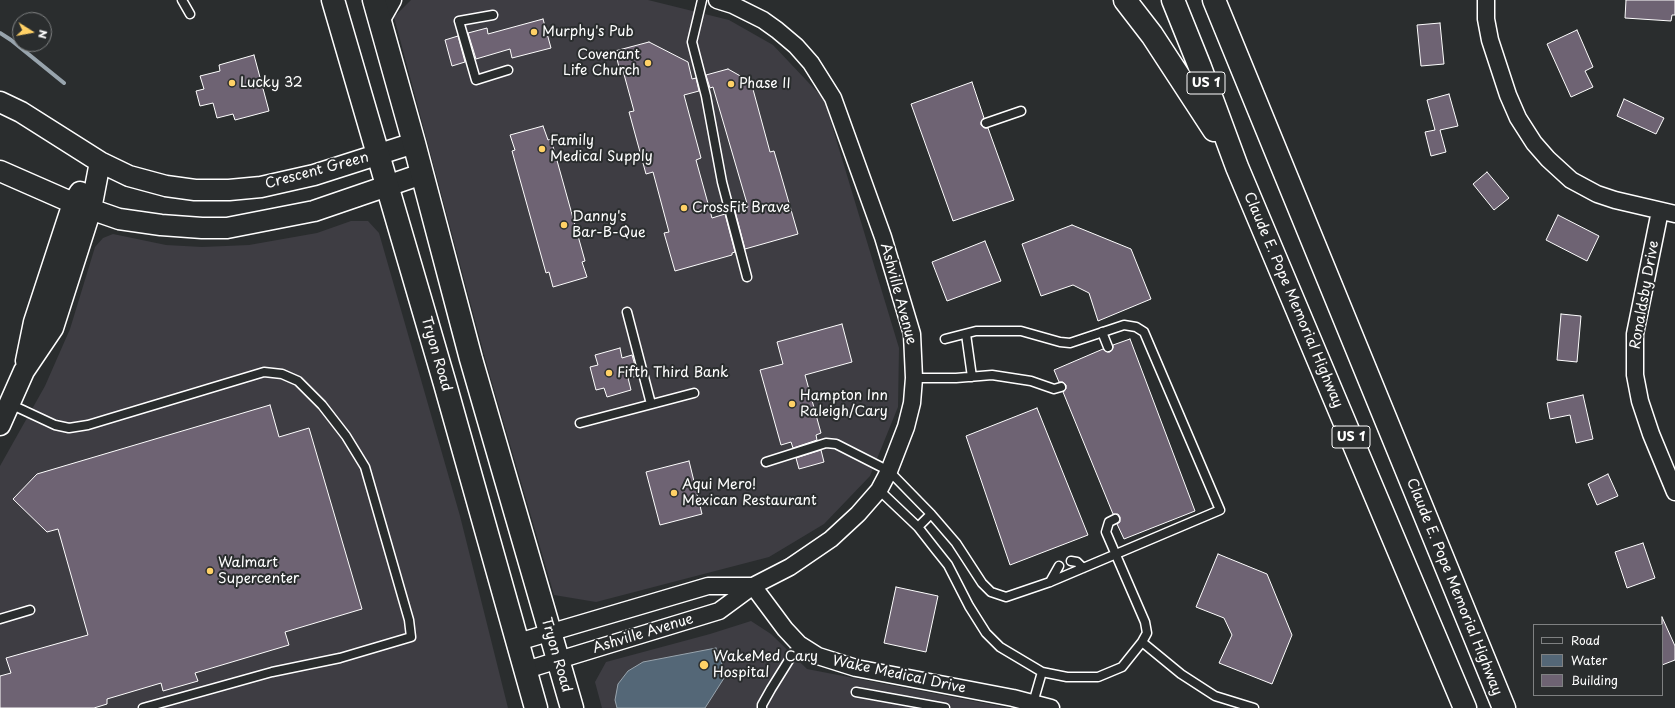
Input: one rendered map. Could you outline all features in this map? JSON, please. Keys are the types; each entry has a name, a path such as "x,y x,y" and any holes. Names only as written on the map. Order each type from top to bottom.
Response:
{"main road":[{"name":"Tryon Road","path":"333,0 536,708"},
{"name":"Tryon Road","path":"374,0 414,143 471,359 572,708"},
{"path":"1125,0 1156,41 1237,167"},
{"name":"Claude E. Pope Memorial Highway","path":"1173,0 1200,67 1237,167 1465,708"},
{"name":"Claude E. Pope Memorial Highway","path":"1214,0 1504,708"}],"street":[{"path":"380,22 393,0"},
{"name":"Ashville Avenue","path":"526,670 720,611 753,586 790,567 831,539 858,514 879,490 889,471 906,427 912,403 914,378 912,334 883,237 833,98 811,62 782,34 763,20 739,8 717,0"},
{"path":"1486,0 1486,19 1495,59 1518,118 1534,143 1560,171 1583,187 1615,200 1667,212"},
{"name":"Crescent Green","path":"0,102 21,112 100,162 129,176 166,186 195,190 229,190 261,187 314,175 414,143"},
{"path":"0,425 24,371 34,322 100,162"},
{"path":"0,171 82,206 120,219 161,225 202,228 227,228 314,211 422,174"},
{"name":"Ronaldsby Drive","path":"1667,212 1635,334 1635,375 1640,401 1651,434 1675,492"},
{"name":"Ashville Avenue","path":"518,642 550,634 708,586 753,586"},
{"name":"Wake Medical Drive","path":"753,586 785,629 799,644 818,656 856,668 1033,703 1051,708"}],"lane":[{"path":"182,0 190,14"},
{"path":"702,0 692,42 706,96 722,182 747,277"},
{"path":"493,15 459,21 476,80 508,70"},
{"path":"986,123 1021,111"},
{"path":"627,312 651,404"},
{"path":"766,462 826,443 836,444 889,471 931,514 956,543 982,583 991,592 1006,597 1050,582 1220,510 1144,332 1136,327 1124,325 1070,343 1060,342 1021,331 976,331 946,339"},
{"path":"1102,332 1108,347"},
{"path":"966,334 972,377"},
{"path":"10,404 55,425 69,428 88,426 264,372 282,374 298,381 322,404 346,436 365,467 409,620 411,637 340,658 272,672 143,708"},
{"path":"914,378 972,377 992,375 1031,381 1054,389 1061,387"},
{"path":"580,423 694,393"},
{"path":"879,490 918,527 948,565 969,606 986,633 1000,647 1042,672 1067,677 1098,677 1122,667 1142,642 1147,633 1145,622 1106,532 1109,522 1115,519"},
{"path":"918,527 931,514"},
{"path":"1071,561 1077,562 1083,568"},
{"path":"1050,582 1059,566"},
{"path":"0,619 30,610"},
{"path":"1142,642 1181,674 1215,696 1254,708"},
{"path":"762,708 762,705 771,689 799,644"},
{"path":"1033,703 1042,672"},
{"path":"856,692 945,708"}],"shaded area":[{"path":"411,0 648,0 729,20 773,45 824,99 899,348 898,407 870,476 824,524 769,557 596,602 554,595 488,369 394,17"},
{"path":"351,221 368,221 379,233 460,516 508,708 0,708 0,466 45,386 70,329 95,247 103,238 113,234 166,245 202,247 249,245 317,233"},
{"name":"WakeMed Cary Hospital","path":"751,621 771,634 807,669 1009,708 602,708 595,682 606,662 710,634"}],"water":[{"path":"716,648 726,675 705,708 617,708 615,700 618,684 628,671 643,662"}],"building":[{"path":"1626,0 1675,0 1675,15 1672,15 1671,21 1625,18"},
{"path":"543,19 551,48 512,58 510,49 476,59 468,33 487,28 488,34"},
{"path":"1440,23 1444,64 1421,66 1417,25"},
{"path":"1577,30 1593,67 1585,71 1593,87 1571,97 1547,44"},
{"path":"458,36 465,62 452,66 445,40"},
{"path":"649,42 688,62 692,79 696,78 699,91 684,95 701,158 696,160 712,218 725,214 735,252 732,253 732,255 675,271 664,233 669,232 653,172 646,174 629,112 634,111 622,67 619,67 615,51"},
{"name":"Lucky 32","path":"254,55 269,111 235,120 233,114 217,118 213,103 200,106 196,91 204,89 200,76 220,71 219,65"},
{"path":"728,69 751,82 770,152 774,151 798,234 745,249 735,211 748,207 713,87 710,88 706,75"},
{"path":"972,82 984,118 981,125 988,128 1014,200 953,221 911,104"},
{"path":"1449,94 1458,126 1440,130 1446,152 1431,156 1425,132 1435,130 1427,100"},
{"path":"1624,99 1664,118 1656,134 1617,116"},
{"path":"543,126 548,140 551,139 585,261 582,262 587,277 553,287 549,272 546,273 512,151 515,150 510,135"},
{"path":"1487,172 1509,198 1494,210 1473,184"},
{"path":"1558,215 1599,236 1587,261 1546,240"},
{"path":"1072,225 1131,249 1151,299 1098,321 1089,293 1073,285 1041,296 1022,244"},
{"path":"985,241 1001,281 947,301 932,262"},
{"path":"1561,314 1581,316 1577,362 1557,360"},
{"name":"Hampton Inn Raleigh/Cary","path":"842,324 852,362 805,375 821,433 816,435 817,440 793,448 791,442 781,445 760,370 783,364 777,342"},
{"path":"1130,339 1195,511 1124,539 1117,524 1120,522 1120,517 1118,514 1113,514 1063,392 1066,389 1066,385 1063,382 1059,382 1054,370 1103,349 1110,352 1113,345"},
{"name":"Fifth Third Bank","path":"620,348 622,358 632,355 638,376 628,378 631,390 607,397 604,388 596,390 590,367 598,365 595,355"},
{"path":"1583,395 1593,439 1576,443 1570,415 1550,419 1547,403"},
{"name":"Walmart Supercenter","path":"270,405 279,437 309,428 362,609 285,632 289,645 195,673 198,681 163,691 161,683 107,699 107,704 94,708 0,708 0,676 11,673 6,658 88,635 58,529 47,532 13,499 37,474"},
{"path":"1037,408 1088,535 1010,565 966,436"},
{"path":"821,450 824,462 799,469 796,458"},
{"name":"Aqui Mero! Mexican Restaurant","path":"689,461 702,514 660,525 646,472"},
{"path":"1608,474 1618,496 1597,505 1588,484"},
{"path":"1643,543 1655,578 1627,588 1615,552"},
{"path":"1218,554 1267,574 1292,635 1272,684 1219,663 1232,635 1224,618 1196,607"},
{"path":"896,587 938,596 926,652 884,643"},
{"path":"1662,617 1675,646 1675,660 1663,665 1663,624"}],"waterway":[{"path":"0,33 11,40 64,83"}],"place":[{"name":"Murphy's Pub","path":"534,32"},
{"name":"Covenant Life Church","path":"648,63"},
{"name":"Lucky 32","path":"232,83"},
{"name":"Phase II","path":"731,84"},
{"name":"Family Medical Supply","path":"542,149"},
{"name":"CrossFit Brave","path":"684,208"},
{"name":"Danny's Bar-B-Que","path":"564,225"},
{"name":"Fifth Third Bank","path":"609,373"},
{"name":"Hampton Inn Raleigh/Cary","path":"792,404"},
{"name":"Aqui Mero! Mexican Restaurant","path":"674,493"},
{"name":"Walmart Supercenter","path":"210,571"},
{"name":"WakeMed Cary Hospital","path":"704,665"}]}
